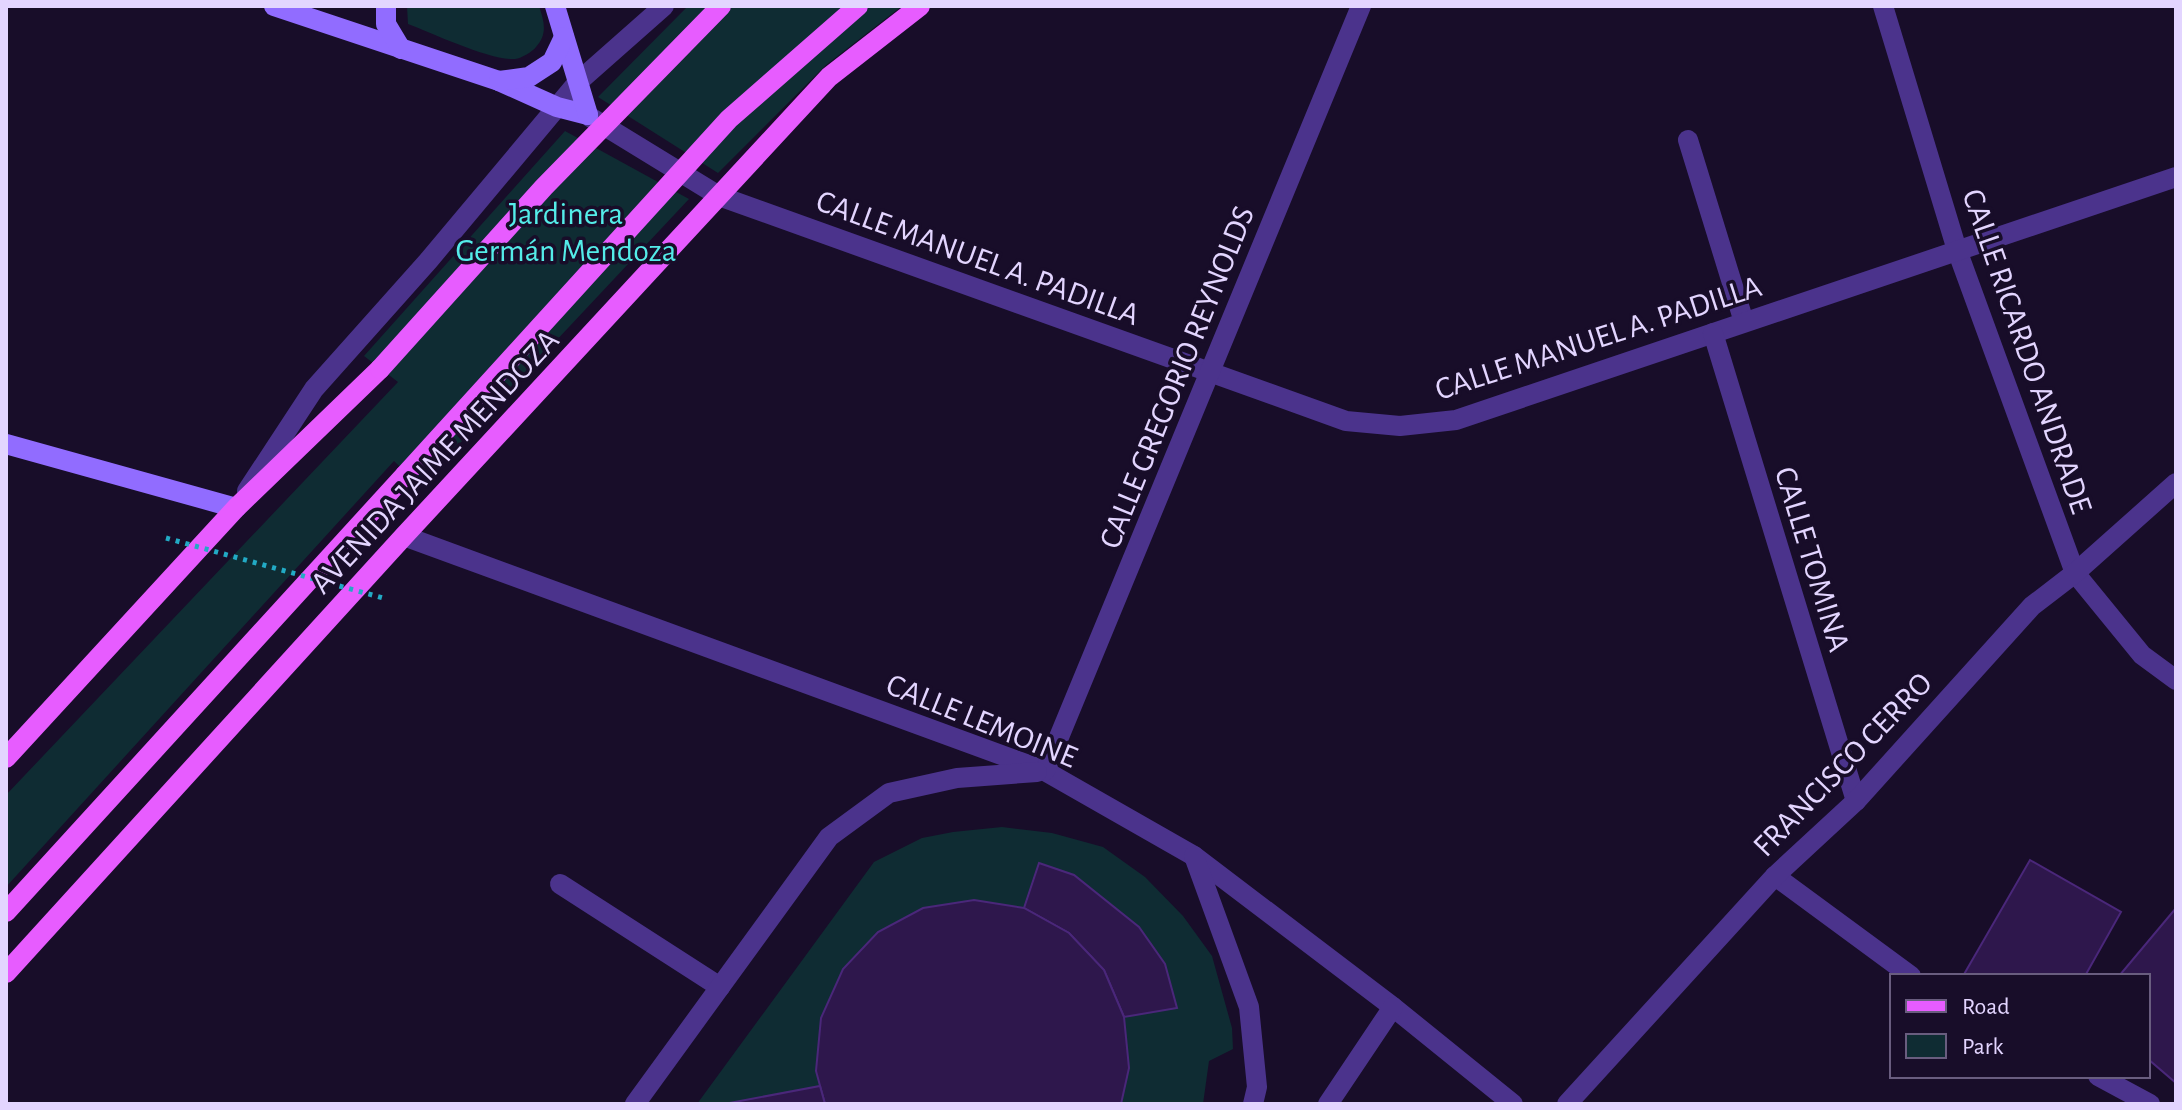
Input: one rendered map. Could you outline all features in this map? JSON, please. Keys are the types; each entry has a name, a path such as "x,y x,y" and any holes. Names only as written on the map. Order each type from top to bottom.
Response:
{"main road":[{"path":"6,758 236,508 380,369 544,187 721,6"},
{"name":"AVENIDA JAIME MENDOZA","path":"6,912 729,119 858,6"},
{"name":"AVENIDA JAIME MENDOZA","path":"6,973 404,536 829,77 920,6"}],"street":[{"path":"274,6 499,81 557,107 588,115"},
{"path":"386,6 386,24 401,49"},
{"path":"555,6 588,115"},
{"path":"6,444 236,508 314,389 429,260 578,82 664,6"},
{"name":"CALLE GREGORIO REYNOLDS","path":"1045,771 1361,6"},
{"name":"CALLE RICARDO ANDRADE","path":"1883,6 1957,250 2075,573 2142,655 2176,680"},
{"path":"499,81 529,77 552,62 564,37"},
{"name":"CALLE MANUEL A. PADILLA","path":"588,115 719,196 1346,421 1400,426 1456,420 2176,177"},
{"path":"1688,140 1744,322"},
{"name":"CALLE TOMINA","path":"1713,333 1856,801"},
{"name":"FRANCISCO CERRO","path":"1567,1104 1775,876 1856,801 2032,606 2075,573 2176,483"},
{"name":"CALLE LEMOINE","path":"404,536 1045,771 1194,856 1393,1007 1513,1104"},
{"path":"635,1104 829,837 889,793 957,778 1045,771"},
{"path":"1194,856 1249,1007 1257,1087 1253,1104"},
{"path":"1775,876 1908,974"},
{"path":"560,884 720,987"},
{"path":"1328,1104 1393,1007"},
{"path":"2102,1078 2150,1104"}],"path":[{"path":"166,538 383,598"}],"green space":[{"path":"407,6 539,6 544,32 540,42 529,53 518,58 504,58 477,51 408,24"},
{"name":"Jardinera Germán Mendoza","path":"688,6 902,6 826,65 718,173 598,97"},
{"name":"Jardinera Germán Mendoza","path":"565,131 689,199 420,486 394,461 6,887 6,795 398,382 364,356"},
{"path":"1002,827 1052,833 1103,847 1145,877 1183,916 1212,956 1232,1028 1233,1049 1209,1061 1203,1104 697,1104 874,862 922,838"}],"building":[{"path":"2030,860 2121,912 2086,974 1964,974"},
{"path":"1039,863 1074,875 1139,927 1165,964 1177,1008 1124,1017 1104,970 1069,933 1024,908"},
{"path":"974,900 1024,908 1069,933 1104,970 1124,1017 1129,1068 1121,1104 825,1104 816,1071 821,1018 843,969 878,932 923,908"},
{"path":"2176,908 2176,1083 2150,1061 2150,974 2121,974"},
{"path":"820,1086 825,1104 724,1104"}]}
